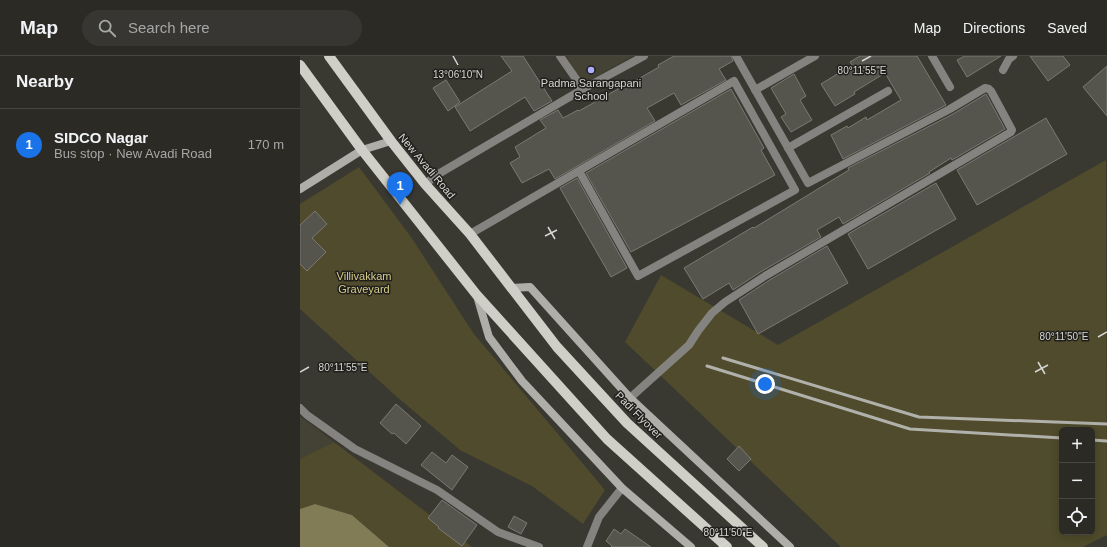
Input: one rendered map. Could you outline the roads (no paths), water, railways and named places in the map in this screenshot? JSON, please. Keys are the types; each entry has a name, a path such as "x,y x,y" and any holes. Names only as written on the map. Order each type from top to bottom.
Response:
{"main road":[{"name":"New Avadi Road","path":"329,56 391,141 425,184 470,234 511,288"},
{"path":"300,65 362,150 476,294 607,439 726,547"},
{"name":"Padi Flyover","path":"511,288 557,347 627,423 763,547"}],"street":[{"path":"560,56 583,89"},
{"path":"425,184 440,173 583,89 644,56"},
{"path":"630,398 689,345 712,313 725,302 765,276 1010,134 1012,130 992,91 985,88 943,113 808,183 736,56"},
{"path":"755,90 814,56"},
{"path":"932,56 950,87"},
{"path":"1003,70 1009,59 1013,56"},
{"path":"470,234 734,81 795,190 638,276 579,171"},
{"path":"788,148 888,91"},
{"path":"300,189 362,150 391,141"},
{"path":"511,288 530,287 630,398 790,547"},
{"path":"476,294 490,337 522,381 622,488 691,547"},
{"path":"300,408 307,415 355,449 437,490 498,532 539,547"},
{"path":"587,547 599,516 622,488"}],"railway":[{"path":"723,358 919,417 1107,424"},
{"path":"707,366 910,429 1059,438"},
{"path":"1095,440 1107,441"}],"place":[{"name":"Padma Sarangapani School","path":"591,70"},
{"name":"SIDCO Nagar","path":"400,205"}],"park label":[{"name":"Villivakkam Graveyard","path":"364,282"}]}
